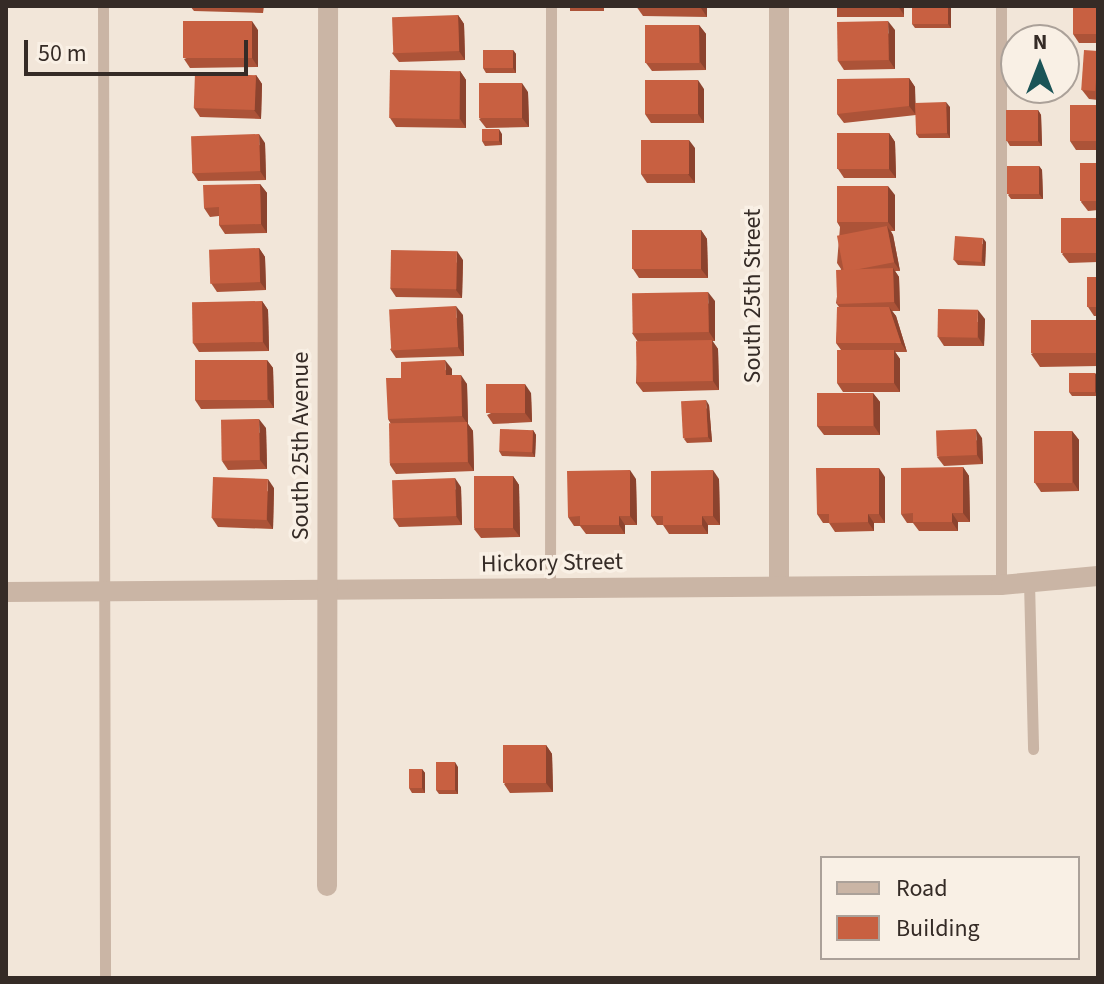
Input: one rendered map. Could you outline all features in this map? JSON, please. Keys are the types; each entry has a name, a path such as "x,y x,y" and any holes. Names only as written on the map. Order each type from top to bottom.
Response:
{"street":[{"name":"South 25th Avenue","path":"327,886 328,6"},
{"name":"South 25th Street","path":"779,6 779,586"},
{"name":"Hickory Street","path":"6,592 1001,585 1098,576"}],"lane":[{"path":"103,6 105,978"},
{"path":"550,588 551,6"},
{"path":"1001,6 1001,585"},
{"path":"1029,582 1033,749"}],"building":[{"path":"701,6 701,8 636,7"},
{"path":"912,6 948,6 948,24 912,24"},
{"path":"1073,6 1098,6 1098,34 1080,34 1080,24 1073,24"},
{"path":"458,15 459,51 393,53 392,17"},
{"path":"183,21 252,21 252,58 183,58"},
{"path":"888,21 889,60 838,61 837,22"},
{"path":"645,25 699,25 699,63 645,63"},
{"path":"483,50 513,50 513,68 483,68"},
{"path":"1084,50 1098,51 1095,91 1081,90"},
{"path":"390,70 460,71 459,119 389,118"},
{"path":"195,73 256,75 255,110 194,108"},
{"path":"909,78 909,106 837,114 837,79"},
{"path":"645,80 698,80 698,114 645,114"},
{"path":"479,83 522,83 522,118 479,118"},
{"path":"946,102 947,133 916,134 915,103"},
{"path":"1070,105 1098,105 1098,141 1070,141"},
{"path":"1006,110 1038,110 1038,141 1006,141"},
{"path":"482,129 499,129 499,141 482,141"},
{"path":"837,133 889,133 889,169 837,169"},
{"path":"259,134 260,171 192,173 191,136"},
{"path":"641,140 689,140 689,174 641,174"},
{"path":"1080,163 1098,163 1098,201 1080,201"},
{"path":"1007,166 1039,166 1039,194 1007,194"},
{"path":"260,184 261,224 219,225 219,207 204,208 203,185"},
{"path":"837,186 888,186 888,222 837,222"},
{"path":"1061,218 1098,218 1098,253 1061,253"},
{"path":"887,226 894,262 844,272 837,236"},
{"path":"632,230 701,230 701,269 632,269"},
{"path":"955,236 983,238 981,262 953,260"},
{"path":"259,248 260,282 210,284 209,250"},
{"path":"391,250 457,251 456,289 390,288"},
{"path":"893,268 894,302 837,304 836,270"},
{"path":"1087,277 1098,277 1098,307 1087,307"},
{"path":"708,292 709,332 633,333 632,293"},
{"path":"262,301 263,342 193,343 192,302"},
{"path":"456,306 458,347 391,350 389,310"},
{"path":"837,307 889,307 901,343 836,343"},
{"path":"938,309 978,310 978,338 938,337"},
{"path":"1031,320 1098,320 1098,353 1031,353"},
{"path":"712,340 713,381 637,382 636,341"},
{"path":"837,350 894,350 894,383 837,383"},
{"path":"195,360 267,360 267,400 195,400"},
{"path":"445,360 446,375 461,375 462,416 388,419 386,378 401,378 401,362"},
{"path":"1069,373 1095,373 1095,392 1069,392"},
{"path":"486,384 525,384 525,413 486,413"},
{"path":"817,393 873,393 873,426 817,426"},
{"path":"706,400 708,437 683,438 681,401"},
{"path":"259,419 260,460 222,461 221,420"},
{"path":"467,422 468,462 390,463 389,423"},
{"path":"500,429 533,430 532,452 499,451"},
{"path":"976,429 977,455 937,456 936,430"},
{"path":"1034,431 1072,431 1072,483 1034,483"},
{"path":"963,467 963,513 952,513 952,522 913,522 913,513 901,514 901,468"},
{"path":"816,468 879,468 879,514 868,514 868,522 829,523 829,514 817,514"},
{"path":"630,470 630,516 619,516 619,525 580,525 580,516 568,517 567,471"},
{"path":"713,470 713,516 702,516 702,525 663,525 663,516 651,516 651,471"},
{"path":"474,476 513,476 513,528 474,528"},
{"path":"213,477 268,479 267,520 212,518"},
{"path":"455,478 456,516 393,518 392,480"},
{"path":"503,745 546,745 546,783 503,783"},
{"path":"436,762 455,762 455,790 436,790"},
{"path":"409,769 422,769 422,788 409,788"}]}
